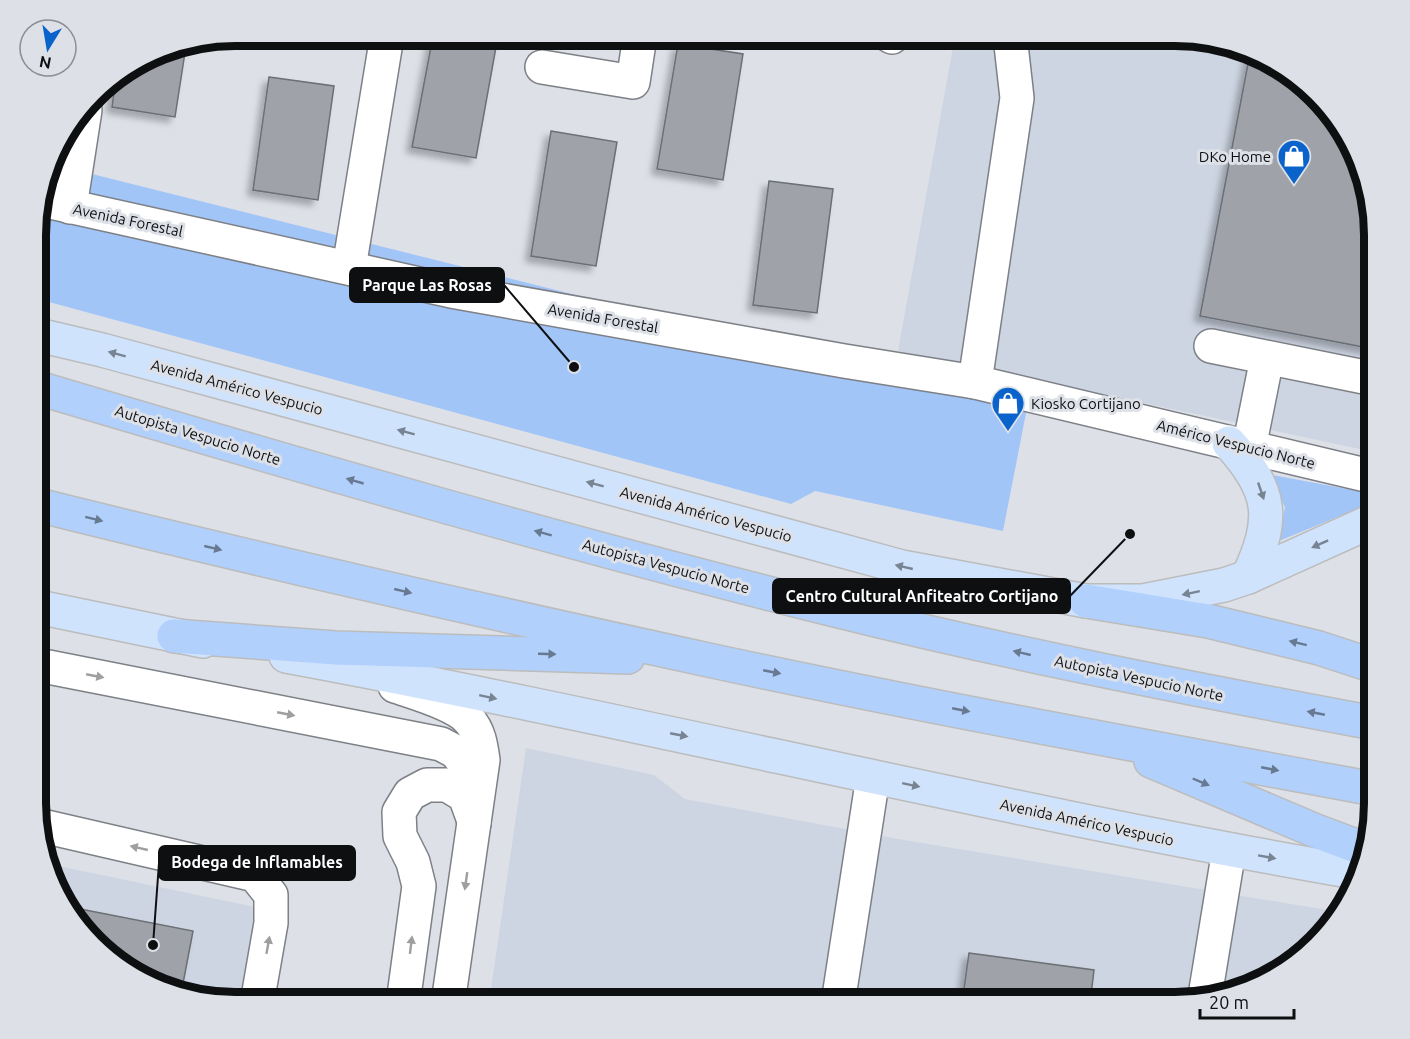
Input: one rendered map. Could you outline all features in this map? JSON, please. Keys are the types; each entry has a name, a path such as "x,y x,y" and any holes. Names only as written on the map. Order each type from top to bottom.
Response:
{"highway":[{"name":"Autopista Vespucio Norte","path":"46,390 395,493 833,610 1078,666 1363,721"},
{"path":"46,507 238,554 715,661 1363,787"},
{"path":"1086,601 1208,621 1319,648 1363,662"},
{"path":"174,636 336,648 715,661"},
{"path":"1089,735 1358,847"}],"main road":[{"name":"Avenida Américo Vespucio","path":"46,337 102,350 902,567 950,578 1086,601 1153,599 1208,589 1248,577 1363,525"},
{"path":"1239,446 1265,503 1264,538 1248,577"},
{"name":"Avenida Américo Vespucio","path":"47,610 718,742 873,777 1229,850 1351,871"}],"street":[{"path":"349,268 385,46"},
{"path":"542,67 633,82 638,46"},
{"path":"975,381 1017,98 1012,47"},
{"path":"55,203 78,133"},
{"name":"Avenida Forestal","path":"55,203 451,291 886,368"},
{"path":"1211,346 1363,377"},
{"path":"1239,446 1267,358"},
{"name":"Américo Vespucio Norte","path":"886,368 975,381 1363,474"},
{"path":"47,667 441,744 456,752 467,767 474,823"},
{"path":"349,668 455,709 469,719 479,738 483,760 450,992"},
{"path":"840,992 873,777"},
{"path":"405,992 419,886 413,862 400,836 399,813 411,794 427,785 447,785 465,796 474,823"},
{"path":"48,827 255,875 271,896 271,923 259,992"},
{"path":"1206,990 1229,850"}],"shaded area":[{"path":"953,47 1187,47 1211,50 1235,57 1269,72 1299,93 1317,111 1338,141 1349,163 1360,199 1363,223 1363,450 898,351"},
{"path":"60,166 1027,408 1003,531 815,491 791,504 46,301 48,211"},
{"path":"1267,474 1363,492 1363,507 1279,541 1285,507"},
{"path":"526,748 654,775 685,799 904,840 1329,910 1317,928 1279,961 1235,982 1211,989 1187,992 491,992"},
{"path":"58,866 260,908 246,992 199,989 152,973 111,946 78,908"}],"building":[{"path":"431,46 496,46 476,158 412,147"},
{"path":"678,46 694,46 743,54 723,180 657,169"},
{"path":"185,54 175,117 112,107 114,91 152,66"},
{"name":"DKo Home","path":"1248,62 1269,72 1299,93 1317,111 1338,141 1349,163 1360,199 1363,223 1363,347 1200,316"},
{"path":"269,77 334,86 318,200 253,190"},
{"path":"551,131 617,142 596,266 531,256"},
{"path":"769,181 833,189 817,313 753,305"},
{"path":"78,909 193,931 183,984 152,973 131,961 111,946"},
{"path":"969,953 1094,970 1091,992 964,992"}],"place":[{"name":"DKo Home","path":"1294,185"},
{"name":"Parque Las Rosas","path":"574,367"},
{"name":"Kiosko Cortijano","path":"1008,432"},
{"name":"Centro Cultural Anfiteatro Cortijano","path":"1130,534"},
{"name":"Bodega de Inflamables","path":"153,945"}]}
